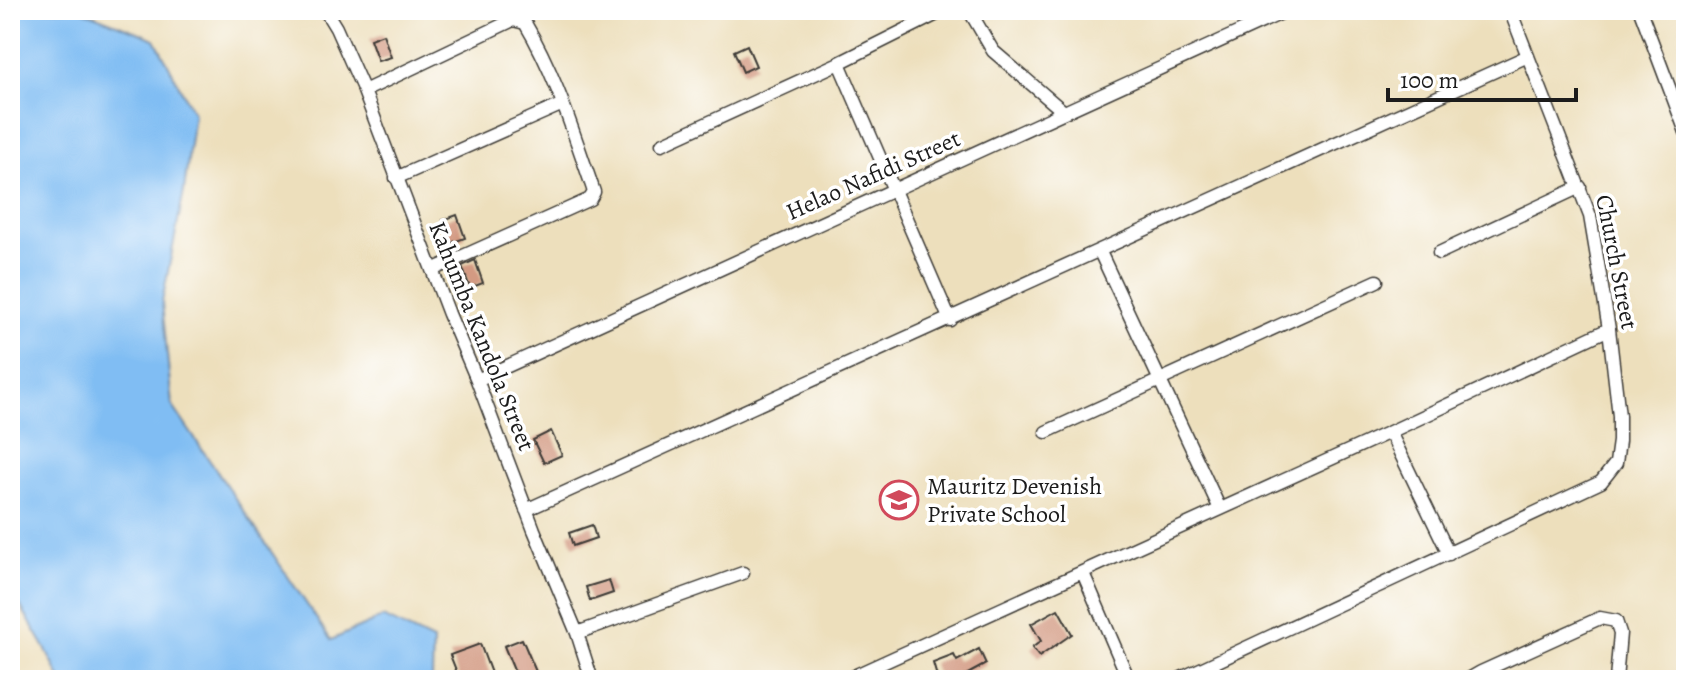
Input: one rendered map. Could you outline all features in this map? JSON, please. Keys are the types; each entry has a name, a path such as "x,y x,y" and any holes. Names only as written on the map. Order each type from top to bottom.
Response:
{"street":[{"name":"Kahumba Kandola Street","path":"325,10 364,91 526,510 577,633 592,680"},
{"path":"662,144 839,63 945,10"},
{"path":"969,10 993,51 1064,112"},
{"name":"Helao Nafidi Street","path":"477,380 1288,10"},
{"name":"Church Street","path":"1449,554 1601,482 1616,463 1619,441 1609,329 1590,216 1510,10"},
{"path":"1640,10 1686,132"},
{"path":"364,91 513,20 525,23 539,46 563,104 594,192 590,199 432,270"},
{"path":"526,510 1528,56"},
{"path":"839,63 950,320"},
{"path":"396,178 563,104"},
{"path":"1439,253 1580,187"},
{"path":"1100,252 1220,509"},
{"path":"1046,432 1377,281"},
{"path":"845,680 1609,329"},
{"path":"1177,680 1449,554 1390,432"},
{"path":"577,633 743,573"},
{"path":"1083,573 1129,680"},
{"path":"1467,680 1600,618 1616,621 1620,633 1616,680"}],"water":[{"path":"10,10 81,10 155,39 194,114 184,191 162,302 172,405 331,640 383,617 433,641 432,680 61,680 10,588"}],"building":[{"path":"383,34 391,57 378,61 370,39"},
{"path":"747,45 756,66 743,72 734,51"},
{"path":"457,215 465,238 451,243 443,220"},
{"path":"475,260 483,283 470,288 462,266"},
{"path":"551,431 562,455 544,463 533,440"},
{"path":"592,525 596,538 573,546 569,533"},
{"path":"609,580 613,593 590,601 586,587"},
{"path":"1058,609 1072,634 1039,657 1032,648 1041,641 1031,624"},
{"path":"522,639 537,674 518,680 504,646"},
{"path":"480,644 492,676 481,680 460,680 450,655"},
{"path":"979,649 986,664 964,676 966,680 938,680 933,663 954,655 957,661"}],"place":[{"name":"Mauritz Devenish Private School","path":"899,500"}]}
